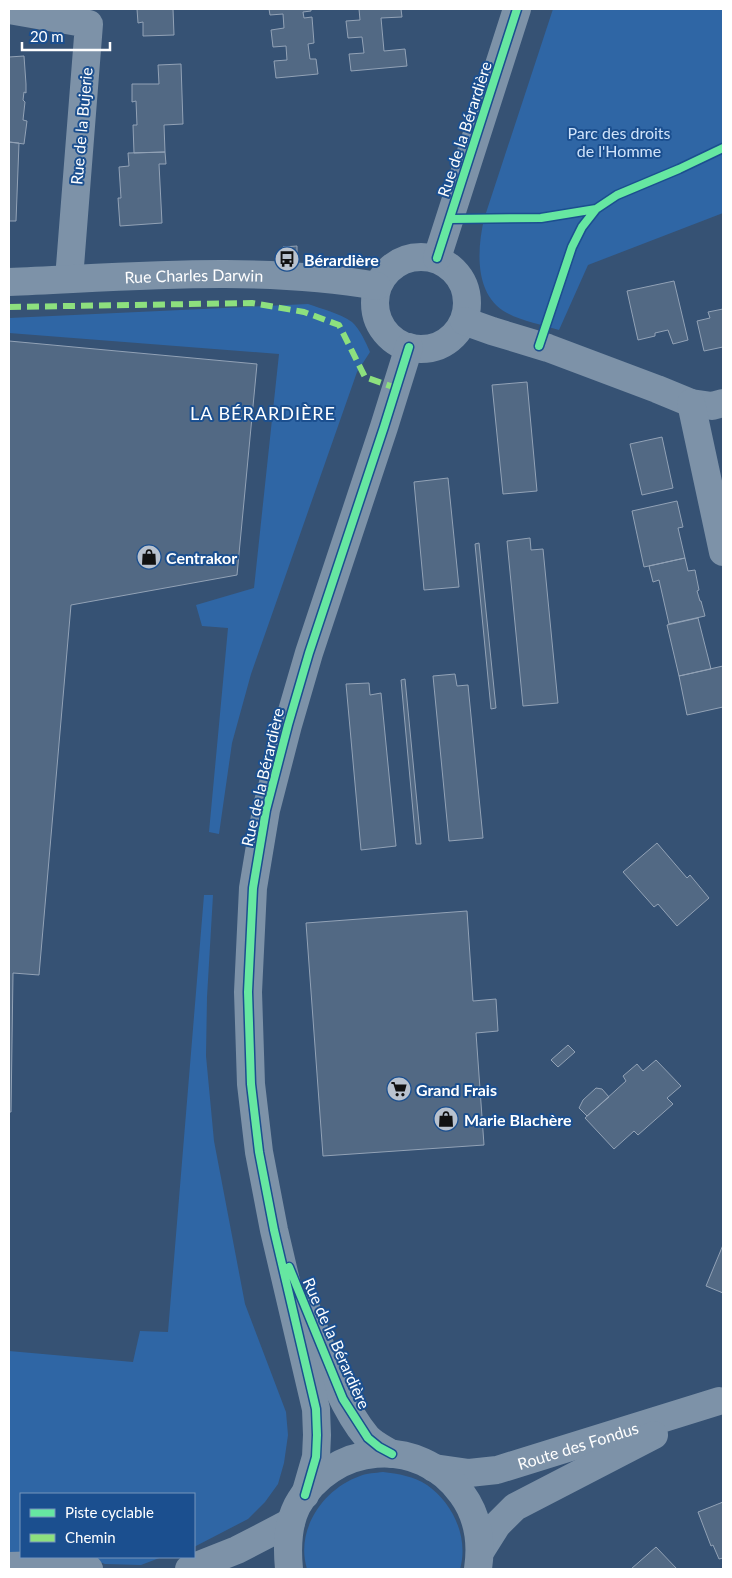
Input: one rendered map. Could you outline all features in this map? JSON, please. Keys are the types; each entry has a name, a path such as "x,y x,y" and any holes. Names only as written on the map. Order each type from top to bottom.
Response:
{"street":[{"name":"Rue de la Bérardière","path":"437,258 517,9"},
{"name":"Rue de la Bujerie","path":"9,10 89,24 69,279"},
{"path":"409,257 437,258 450,266 461,277 467,292 468,306 464,321 456,334 444,344 431,349 403,346 391,338 382,327 376,314 374,300 377,286 395,264 409,257"},
{"name":"Rue Charles Darwin","path":"9,282 209,274 280,275 338,279 377,286"},
{"path":"464,321 492,332 548,348 691,403 712,406 723,403"},
{"name":"Rue de la Bérardière","path":"305,1495 316,1457 316,1409 274,1230 259,1152 251,1084 248,992 251,913 255,869 266,810 293,707 409,347"},
{"path":"691,403 723,552"},
{"name":"Rue de la Bérardière","path":"274,1230 343,1399 368,1438 392,1454"},
{"name":"Route des Fondus","path":"434,1468 469,1473 497,1470 721,1400"},
{"name":"Route des Fondus","path":"479,1560 497,1525 515,1507 721,1400"},
{"path":"289,1569 288,1542 292,1522 298,1506 305,1495 324,1474 342,1462 365,1455 392,1454 413,1458 434,1468 453,1483 467,1501 477,1526 479,1560"},
{"path":"189,1569 237,1550 292,1522"},
{"path":"9,1566 72,1564 89,1569"}],"green space":[{"name":"Parc des droits de l'Homme","path":"553,9 723,9 723,213 588,265 559,330 519,318 507,313 496,305 488,295 480,271 480,244 484,219"},
{"path":"308,304 352,322 365,340 370,352 357,372 251,674 232,743 219,834 209,832 228,628 202,626 196,605 254,588 279,354 9,333 9,318"},
{"path":"204,895 213,895 207,997 206,1056 214,1141 245,1304 286,1412 288,1435 284,1463 278,1484 265,1502 248,1519 195,1546 195,1493 20,1493 20,1554 9,1554 9,1351 133,1362 140,1331 168,1332"},
{"path":"383,1472 417,1479 427,1485 444,1501 457,1522 460,1534 462,1557 460,1569 307,1569 304,1554 305,1540 315,1513 324,1501 347,1482 363,1475"},
{"path":"89,1558 159,1558 141,1565 105,1564"}],"building":[{"path":"137,9 173,9 174,35 143,36 143,22 138,23"},
{"path":"269,9 311,9 311,11 303,12 304,18 312,17 314,43 308,44 310,59 316,59 318,74 276,78 274,61 287,60 286,46 273,47 271,30 284,28 283,14 270,15"},
{"path":"359,9 401,9 402,17 381,18 384,51 405,49 407,66 351,71 349,54 364,53 362,37 348,38 346,21 360,20"},
{"path":"24,56 26,93 24,92 23,120 27,121 24,144 9,142 9,57"},
{"path":"181,64 183,124 164,125 165,152 134,153 133,125 137,125 136,101 132,102 132,84 159,84 158,65"},
{"path":"9,142 19,143 16,221 9,221"},
{"path":"165,152 166,164 159,164 162,223 120,226 118,198 121,198 119,167 129,166 128,153"},
{"path":"297,246 297,253 283,253 283,247"},
{"path":"674,281 688,340 673,344 668,330 655,333 655,336 638,340 627,291"},
{"path":"723,309 723,347 704,351 697,321 710,318 708,312"},
{"path":"9,341 257,364 237,575 71,605 39,975 13,973 11,1112 9,1112"},
{"path":"527,382 537,491 503,494 492,385"},
{"path":"662,437 673,488 642,495 630,444"},
{"path":"448,478 459,587 424,590 414,482"},
{"path":"677,501 683,527 678,528 685,558 644,567 632,511"},
{"path":"530,538 531,550 543,549 558,703 523,706 507,541"},
{"path":"479,543 496,708 491,709 475,544"},
{"path":"685,558 688,571 695,570 699,590 697,591 705,616 669,624 659,580 653,582 649,566"},
{"path":"698,618 711,669 679,676 667,625"},
{"path":"723,666 723,707 687,715 679,676"},
{"path":"455,674 457,686 468,685 483,838 449,841 433,676"},
{"path":"405,679 421,844 416,844 401,680"},
{"path":"369,683 370,695 381,693 396,846 361,850 346,684"},
{"path":"657,843 687,878 690,875 709,898 677,926 658,904 654,907 623,872"},
{"name":"Grand Frais","path":"467,911 473,1001 496,999 498,1031 476,1033 484,1145 323,1156 306,923"},
{"path":"568,1045 575,1052 558,1067 551,1060"},
{"path":"656,1060 681,1086 667,1098 673,1104 638,1135 634,1131 614,1149 585,1118 626,1081 623,1076 637,1064 643,1071"},
{"path":"596,1088 602,1089 609,1097 587,1116 579,1108 583,1100"},
{"path":"723,1245 723,1293 706,1286"},
{"path":"723,1502 723,1558 719,1559 713,1545 711,1546 698,1512"},
{"path":"656,1547 677,1569 631,1569"}],"marked path":[{"path":"9,307 252,303 304,312 339,325 365,377 396,388"}],"cycle path":[{"path":"437,258 517,9"},
{"path":"450,219 541,218 596,209 617,195 723,148"},
{"path":"539,346 572,247 582,227 596,209"},
{"path":"305,1495 316,1457 316,1409 274,1230 259,1152 251,1084 248,992 253,888 266,810 288,725 309,653 409,347"},
{"path":"289,1267 343,1399 368,1438 392,1454"}],"place":[{"name":"Bérardière","path":"287,259"},
{"name":"Centrakor","path":"149,557"},
{"name":"Grand Frais","path":"399,1089"},
{"name":"Marie Blachère","path":"446,1119"}],"district":[{"name":"LA BÉRARDIÈRE","path":"263,413"}]}
